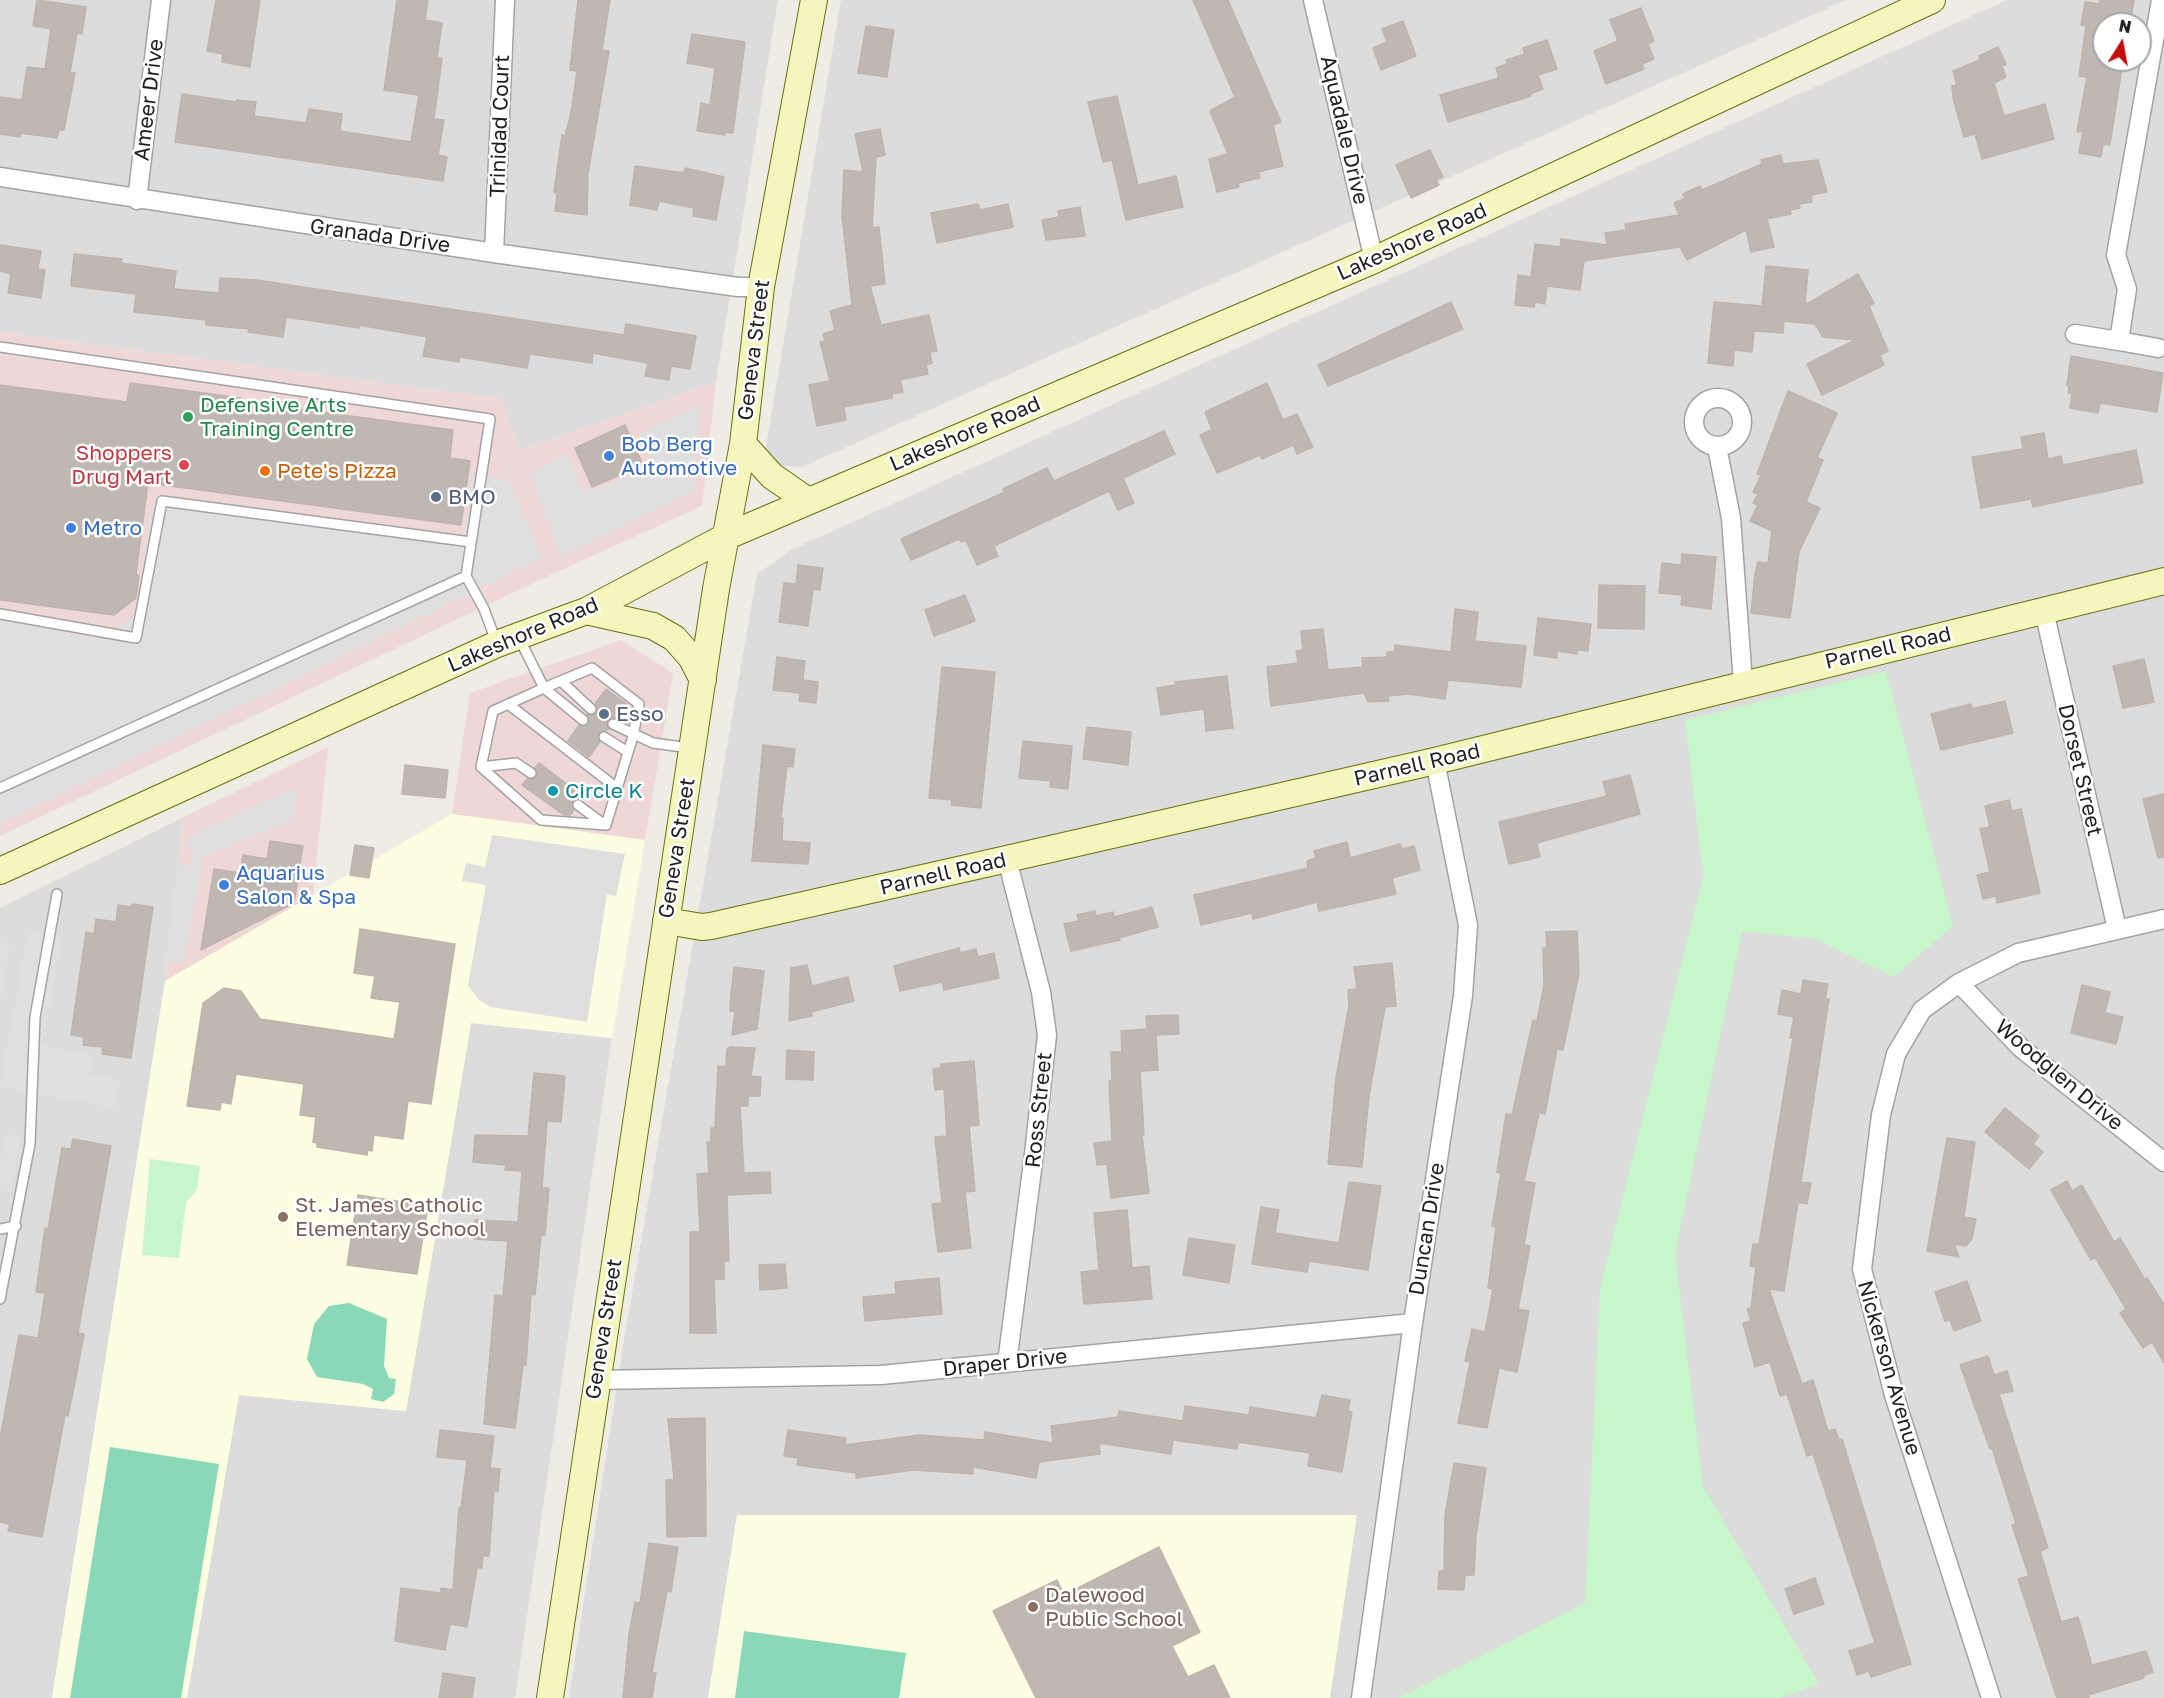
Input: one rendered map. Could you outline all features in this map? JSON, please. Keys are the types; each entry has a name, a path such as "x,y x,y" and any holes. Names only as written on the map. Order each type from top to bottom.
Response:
{"main road":[{"name":"Geneva Street","path":"550,1698 692,749 742,444 761,287 814,0"},
{"name":"Lakeshore Road","path":"0,871 508,640 586,611 725,537 1374,260 1932,0"},
{"path":"742,444 772,476 808,501"},
{"name":"Parnell Road","path":"666,921 702,927 711,926 1007,859 1435,761 1743,683 2164,581"},
{"path":"586,611 653,626 674,638 690,657 703,680"}],"street":[{"name":"Ameer Drive","path":"137,200 161,0"},
{"name":"Trinidad Court","path":"494,253 505,0"},
{"name":"Aquadale Drive","path":"1313,0 1374,260"},
{"path":"2118,341 2127,289 2116,255 2161,0"},
{"name":"Granada Drive","path":"0,177 137,200 494,253 738,287 761,287"},
{"path":"2075,334 2158,348"},
{"path":"1717,447 1731,518 1743,683"},
{"name":"Dorset Street","path":"2044,611 2117,929"},
{"name":"Duncan Drive","path":"1361,1698 1413,1323 1463,996 1468,925 1435,761"},
{"name":"Ross Street","path":"1007,859 1041,992 1047,1035 1036,1144 1007,1363"},
{"name":"Nickerson Avenue","path":"1985,1697 1894,1395 1862,1269 1881,1115 1896,1054 1922,1010 1959,983 2018,953 2164,919"},
{"name":"Woodglen Drive","path":"1959,983 2021,1048 2164,1162"},
{"name":"Draper Drive","path":"596,1380 881,1375 1413,1323"}],"lane":[{"path":"0,346 490,418 466,576 484,609 544,688 583,720"},
{"path":"0,614 136,638 162,501 471,542"},
{"path":"0,788 466,576"},
{"path":"481,767 493,711 592,668 639,704 633,736 606,825"},
{"path":"561,681 591,709"},
{"path":"508,705 616,788"},
{"path":"613,724 633,736 653,743 692,749"},
{"path":"604,737 628,752"},
{"path":"481,767 516,763 531,773"},
{"path":"481,767 541,819 606,825"},
{"path":"578,805 606,825"},
{"path":"0,1299 30,1144 35,1017 57,894"},
{"path":"0,1229 15,1226"}],"shaded area":[{"path":"0,0 778,0 716,382 519,451 501,399 0,332"},
{"path":"841,0 1846,0 802,467 763,464"},
{"path":"2007,0 2164,0 2164,1698 569,1698 624,1340 757,574 793,549"},
{"path":"0,332 502,399 519,451 716,382 702,506 559,571 0,836"},
{"path":"701,405 694,491 561,557 530,474 566,453 584,493 656,467 638,434"},
{"path":"472,474 509,480 542,558 0,824 0,620 100,639 136,615 151,509 171,499 464,538"},
{"path":"621,640 673,673 645,840 452,814 470,693"},
{"path":"328,747 313,895 165,981 184,817"},
{"path":"296,787 294,820 203,857 184,962 165,962 178,863 195,866 187,837"},
{"name":"St. James Catholic Elementary School","path":"452,814 645,840 612,1038 471,1023 406,1411 239,1395 187,1698 52,1698 165,981"},
{"path":"184,817 165,981 52,1698 0,1698 0,908"},
{"path":"492,835 625,854 616,896 607,894 587,1022 491,1007 479,1000 468,985 486,885 462,881 466,863 485,867"},
{"path":"28,931 62,937 42,1045 93,1055 90,1074 120,1080 115,1108 0,1087"},
{"path":"0,942 10,943 0,1006"},
{"path":"471,1023 612,1038 515,1698 187,1698 239,1395 406,1411"},
{"path":"5,1133 21,1136 12,1192 0,1190 0,1165"},
{"name":"Dalewood Public School","path":"737,1515 1357,1515 1330,1698 708,1698"}],"green space":[{"path":"1886,671 1953,926 1894,977 1816,939 1742,931 1675,1254 1703,1486 1819,1684 1780,1698 1399,1698 1585,1603 1600,1287 1703,877 1685,720"},
{"path":"150,1159 200,1166 197,1190 186,1202 179,1258 142,1255"},
{"path":"349,1303 387,1319 384,1366 389,1378 396,1379 394,1394 383,1402 371,1399 373,1389 363,1384 317,1377 307,1359 314,1324 329,1306"},
{"path":"110,1447 219,1464 181,1698 70,1698"},
{"path":"744,1631 906,1653 899,1698 735,1698"}],"building":[{"path":"37,0 86,7 82,34 77,33 70,72 75,73 64,130 59,130 57,138 20,133 20,137 0,134 0,97 22,100 27,67 45,69 51,29 33,26"},
{"path":"216,0 260,0 250,67 222,62 223,54 207,51"},
{"path":"397,0 428,0 425,20 442,23 437,58 442,58 434,119 444,120 438,155 447,157 443,181 175,142 182,94 236,102 237,100 256,102 254,116 306,123 309,109 342,114 340,131 411,142 419,95 384,90"},
{"path":"578,0 610,0 602,50 609,51 588,173 587,215 555,211 557,193 554,192 562,135 565,136 571,113 577,71 570,70"},
{"path":"1193,0 1228,0 1281,122 1273,125 1283,166 1258,172 1260,178 1238,183 1239,187 1217,192 1209,159 1228,154 1210,111 1235,97"},
{"path":"2100,0 2134,0 2132,12 2092,12 2092,72 2121,72 2110,145 2103,144 2101,157 2079,153 2083,131 2077,132 2087,77 2079,76 2086,26 2081,25 2085,2 2099,4"},
{"path":"1641,8 1654,41 1648,44 1654,59 1642,64 1644,69 1606,84 1594,51 1618,41 1610,20"},
{"path":"1403,21 1416,56 1381,70 1373,48 1387,42 1382,29"},
{"path":"866,26 894,30 887,77 858,73"},
{"path":"692,34 745,42 733,133 725,132 725,135 697,131 701,103 710,105 715,68 687,63"},
{"path":"1547,40 1557,69 1538,75 1543,89 1530,94 1531,96 1448,122 1440,95 1499,78 1496,68 1507,64 1506,60 1525,54 1523,48"},
{"path":"1998,47 2006,64 2002,66 2006,77 1994,83 2004,116 2045,104 2054,139 1982,159 1975,134 1964,137 1953,98 1952,86 1957,85 1953,71 1980,60 1979,56"},
{"path":"1117,96 1138,185 1176,176 1183,207 1126,220 1112,160 1103,162 1088,102"},
{"path":"880,129 885,155 876,157 872,228 879,227 885,284 870,286 881,325 929,315 937,351 930,352 932,363 926,365 928,374 900,380 903,392 892,394 892,398 844,407 846,420 817,426 809,385 830,381 820,342 825,341 823,334 835,330 830,311 852,305 842,216 844,170 863,172 855,134"},
{"path":"1430,150 1443,177 1436,180 1439,185 1411,198 1396,165"},
{"path":"1781,155 1783,164 1818,160 1827,192 1811,195 1812,202 1799,204 1800,208 1790,210 1791,214 1767,219 1774,247 1751,252 1746,230 1687,260 1680,247 1584,261 1580,290 1547,286 1545,304 1535,302 1534,307 1515,305 1518,275 1531,277 1535,244 1560,247 1561,239 1607,245 1605,233 1626,230 1625,224 1679,215 1674,203 1685,198 1683,194 1700,186 1702,190 1762,164 1761,160"},
{"path":"635,166 684,173 685,168 724,177 716,220 693,216 694,208 659,201 657,210 630,205"},
{"path":"978,204 980,210 1008,204 1013,227 937,243 931,213"},
{"path":"1080,207 1085,236 1046,240 1042,220 1059,217 1058,211"},
{"path":"0,245 41,251 38,269 45,270 41,298 8,293 11,274 0,271"},
{"path":"74,254 122,259 121,263 176,271 174,289 219,293 220,278 256,280 624,335 626,324 696,336 690,369 671,366 669,380 645,376 648,363 593,353 592,363 530,354 527,368 460,357 459,362 423,356 427,337 359,325 359,328 286,317 283,337 248,332 249,329 206,325 206,320 134,312 136,294 71,286"},
{"path":"1766,266 1808,270 1805,305 1858,274 1874,303 1869,306 1888,351 1880,355 1884,365 1822,395 1807,364 1855,340 1823,337 1815,324 1784,321 1783,333 1754,331 1752,352 1734,350 1733,366 1708,363 1714,302 1762,306"},
{"path":"1451,302 1463,329 1328,386 1318,365"},
{"path":"2071,356 2163,373 2157,412 2100,403 2098,413 2070,408 2072,393 2068,393 2069,386 2067,385"},
{"path":"130,383 241,398 240,401 453,430 450,458 470,461 461,525 148,483 136,574 139,576 136,598 114,615 0,600 0,385 127,402"},
{"path":"1267,383 1283,420 1297,414 1313,447 1297,454 1293,445 1262,459 1260,455 1217,473 1200,435 1212,430 1205,412"},
{"path":"1788,391 1837,413 1817,458 1823,460 1806,502 1820,508 1799,552 1790,618 1751,613 1755,573 1758,562 1768,563 1772,531 1750,521 1758,505 1753,503 1758,494 1753,492 1761,475 1757,474"},
{"name":"Bob Berg Automotive","path":"625,425 643,465 592,487 575,448"},
{"path":"1164,431 1175,454 1123,478 1134,503 1118,510 1109,491 994,546 998,556 977,565 966,540 961,542 959,539 911,560 901,539 1005,492 1003,489 1047,468 1054,481"},
{"path":"2044,433 2048,459 2061,456 2063,465 2136,450 2143,483 2033,507 2031,499 1981,508 1972,457 2023,449 2021,437"},
{"path":"1682,554 1716,557 1711,609 1681,605 1682,595 1659,593 1662,563 1681,565"},
{"path":"798,565 823,568 820,590 813,589 808,626 779,622 784,583 796,584"},
{"path":"1599,585 1645,586 1644,629 1598,628"},
{"path":"965,595 975,621 934,636 925,610"},
{"path":"1455,609 1478,612 1475,641 1526,646 1521,687 1448,680 1445,699 1408,694 1388,696 1389,701 1368,702 1364,693 1271,706 1267,667 1298,663 1296,651 1303,650 1301,631 1323,629 1328,670 1363,667 1362,658 1387,657 1387,652 1395,652 1395,645 1451,652"},
{"path":"1538,618 1591,624 1588,651 1577,650 1577,654 1557,651 1557,658 1534,655"},
{"path":"777,657 805,661 803,680 818,682 816,703 799,701 800,693 773,690"},
{"path":"2144,659 2154,702 2123,708 2113,666"},
{"path":"942,667 995,672 981,808 951,805 952,800 929,798"},
{"path":"1227,676 1233,728 1206,731 1204,709 1161,715 1157,688 1176,685 1175,682"},
{"name":"Esso","path":"606,689 628,705 617,719 612,717 607,721 609,729 599,733 600,742 589,757 568,741 579,725 589,724 587,714 596,713 595,704"},
{"path":"2005,701 2013,733 1941,750 1931,714 1971,704 1972,709"},
{"path":"1087,727 1131,732 1128,765 1083,759"},
{"path":"1023,741 1072,746 1068,789 1050,787 1051,781 1019,778"},
{"path":"763,745 795,749 793,767 787,766 781,818 783,818 782,841 810,843 808,864 752,861"},
{"name":"Circle K","path":"539,763 584,797 573,801 574,810 570,815 564,815 522,785 527,779 536,777 535,768"},
{"path":"405,765 448,770 445,798 402,794"},
{"path":"1630,775 1640,814 1537,843 1540,857 1509,864 1499,822 1607,796 1603,782"},
{"path":"2164,794 2164,857 2158,858 2143,799"},
{"path":"2009,800 2012,811 2021,809 2040,893 1997,903 1996,896 1983,899 1977,875 1990,872 1980,829 1990,827 1985,806"},
{"path":"270,841 303,846 294,903 201,950 214,869 240,873 243,855 267,859"},
{"path":"1347,842 1350,858 1400,844 1402,849 1414,846 1420,870 1392,878 1396,894 1319,911 1317,902 1253,919 1252,913 1201,925 1194,895 1308,868 1307,861 1316,858 1314,851"},
{"path":"355,845 374,848 369,878 350,875"},
{"path":"132,904 153,907 131,1058 102,1054 103,1047 83,1045 84,1037 71,1035 86,932 94,934 96,919 116,922 118,905 131,907"},
{"path":"1152,907 1158,927 1119,938 1120,940 1071,951 1064,924 1079,921 1077,915 1095,911 1096,916 1113,912 1114,917"},
{"path":"360,929 455,944 431,1104 408,1101 403,1139 374,1135 372,1151 368,1150 367,1155 317,1147 317,1143 313,1142 316,1117 300,1115 304,1084 236,1074 231,1104 221,1102 220,1110 187,1106 203,1003 224,988 241,991 260,1019 394,1039 400,1002 371,998 375,976 354,973"},
{"path":"1577,931 1579,973 1563,1050 1557,1049 1545,1114 1539,1113 1524,1181 1535,1183 1524,1245 1530,1246 1518,1309 1529,1311 1517,1372 1499,1368 1487,1428 1458,1423 1470,1362 1465,1361 1472,1329 1485,1332 1493,1289 1488,1288 1496,1227 1492,1226 1501,1173 1497,1172 1506,1114 1512,1115 1533,1020 1537,1021 1544,985 1543,948 1547,948 1546,932"},
{"path":"959,948 960,953 976,949 978,957 994,953 999,978 944,990 942,982 900,991 894,966"},
{"path":"1392,963 1396,1006 1385,1007 1369,1096 1362,1167 1328,1164 1336,1078 1349,1005 1348,990 1357,989 1354,967"},
{"path":"807,965 812,986 848,977 854,1001 811,1012 812,1016 789,1021 791,968"},
{"path":"734,967 764,971 757,1029 732,1035 735,1012 730,1011"},
{"path":"1803,980 1828,984 1825,999 1829,999 1801,1182 1811,1183 1807,1204 1798,1202 1784,1291 1769,1289 1802,1384 1813,1380 1828,1431 1835,1429 1839,1440 1842,1439 1911,1664 1871,1677 1869,1671 1857,1675 1849,1651 1875,1643 1813,1454 1807,1456 1787,1394 1780,1396 1770,1362 1755,1367 1743,1323 1751,1321 1747,1309 1751,1308 1756,1267 1750,1266 1753,1244 1759,1244 1793,1038 1790,1038 1794,1017 1778,1014 1782,990 1801,994"},
{"path":"2082,985 2110,992 2105,1013 2123,1017 2116,1044 2071,1033"},
{"path":"1178,1015 1179,1034 1156,1035 1158,1070 1140,1071 1144,1135 1142,1135 1149,1193 1111,1198 1107,1164 1097,1165 1094,1143 1112,1141 1109,1081 1112,1081 1111,1052 1122,1052 1121,1031 1147,1029 1146,1016"},
{"path":"730,1047 755,1048 751,1076 761,1077 760,1096 748,1096 748,1106 740,1106 744,1173 770,1172 771,1193 727,1195 729,1261 724,1261 724,1279 714,1279 716,1333 690,1333 690,1232 700,1232 697,1174 709,1173 707,1142 711,1142 711,1128 715,1128 718,1066 726,1067 727,1049"},
{"path":"787,1050 814,1052 813,1080 786,1079"},
{"path":"974,1061 979,1125 969,1126 975,1191 965,1192 971,1248 938,1252 932,1204 942,1203 935,1137 947,1136 944,1089 935,1090 933,1069 941,1068 941,1064"},
{"path":"534,1073 565,1076 561,1122 547,1121 542,1188 549,1188 545,1235 541,1235 535,1295 531,1294 526,1365 523,1365 515,1428 484,1424 495,1295 503,1296 508,1241 474,1239 475,1220 518,1222 522,1171 505,1170 506,1165 473,1162 475,1135 528,1136"},
{"path":"2005,1108 2039,1136 2033,1144 2043,1152 2029,1169 1985,1132"},
{"path":"1947,1138 1975,1142 1964,1217 1976,1219 1972,1239 1966,1246 1954,1244 1959,1257 1927,1251"},
{"path":"73,1139 111,1146 78,1333 84,1334 68,1416 65,1415 42,1537 8,1531 10,1524 0,1522 0,1439 19,1335 38,1338 45,1293 36,1292 45,1228 48,1229 62,1148 71,1149"},
{"path":"2067,1181 2072,1191 2082,1185 2114,1242 2120,1238 2145,1280 2147,1278 2164,1304 2164,1363 2152,1342 2143,1348 2120,1313 2126,1309 2095,1257 2091,1260 2051,1190"},
{"path":"1349,1182 1381,1186 1368,1270 1309,1261 1307,1272 1252,1264 1261,1207 1279,1210 1275,1233 1339,1243"},
{"path":"358,1195 428,1206 417,1274 347,1265"},
{"path":"1127,1210 1132,1268 1149,1266 1152,1299 1084,1304 1081,1272 1099,1270 1094,1213"},
{"path":"1189,1238 1235,1245 1229,1283 1183,1275"},
{"path":"785,1264 787,1288 760,1290 759,1265"},
{"path":"939,1278 942,1314 865,1321 863,1297 896,1294 895,1282"},
{"path":"1967,1281 1981,1321 1954,1331 1950,1320 1945,1321 1935,1292"},
{"path":"1988,1356 1994,1375 2007,1371 2013,1391 1999,1394 2048,1548 2040,1551 2061,1622 2078,1617 2092,1665 2146,1651 2153,1672 2143,1676 2144,1678 2088,1695 2089,1698 2057,1698 2018,1579 2029,1576 2012,1525 2016,1524 1992,1448 1990,1449 1960,1365"},
{"path":"1322,1395 1350,1400 1348,1411 1352,1412 1342,1472 1308,1466 1310,1453 1238,1442 1237,1449 1173,1440 1171,1454 1099,1443 1100,1454 1039,1462 1036,1478 973,1467 973,1474 913,1470 856,1478 856,1473 797,1465 798,1458 784,1456 788,1430 846,1438 845,1445 919,1435 984,1440 985,1432 1053,1443 1051,1426 1118,1417 1119,1411 1183,1421 1185,1406 1249,1415 1250,1407 1316,1418"},
{"path":"705,1418 706,1536 667,1537 666,1480 674,1480 668,1419"},
{"path":"440,1430 494,1436 490,1468 500,1469 498,1491 494,1491 489,1556 483,1556 482,1568 477,1568 467,1627 450,1624 445,1650 395,1641 401,1588 441,1593 441,1588 453,1590 459,1508 461,1508 467,1460 437,1457"},
{"path":"1454,1463 1486,1468 1476,1537 1474,1575 1465,1575 1464,1590 1438,1589 1439,1571 1444,1571 1445,1516"},
{"path":"649,1543 678,1547 671,1592 667,1591 652,1672 656,1673 652,1698 623,1698 629,1634 635,1602 640,1603"},
{"path":"1159,1547 1200,1632 1172,1646 1188,1677 1214,1665 1230,1698 1036,1698 993,1611 1057,1580 1064,1595"},
{"path":"1815,1578 1824,1604 1794,1614 1785,1589"},
{"path":"443,1673 475,1678 472,1698 439,1698"}],"place":[{"name":"Defensive Arts Training Centre","path":"188,417"},
{"name":"Bob Berg Automotive","path":"609,456"},
{"name":"Shoppers Drug Mart","path":"184,465"},
{"name":"Pete's Pizza","path":"265,471"},
{"name":"BMO","path":"436,497"},
{"name":"Metro","path":"71,528"},
{"name":"Esso","path":"604,714"},
{"name":"Circle K","path":"553,791"},
{"name":"Aquarius Salon & Spa","path":"224,885"},
{"name":"St. James Catholic Elementary School","path":"283,1217"},
{"name":"Dalewood Public School","path":"1033,1607"}]}
